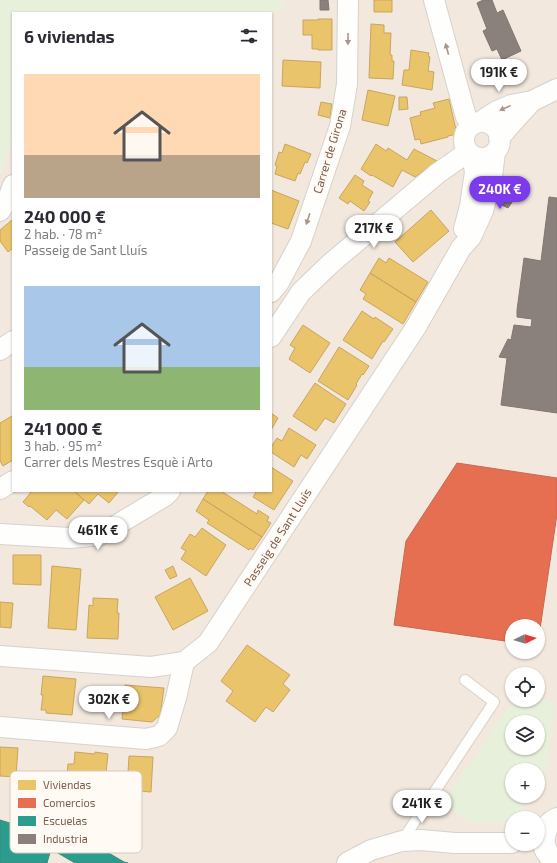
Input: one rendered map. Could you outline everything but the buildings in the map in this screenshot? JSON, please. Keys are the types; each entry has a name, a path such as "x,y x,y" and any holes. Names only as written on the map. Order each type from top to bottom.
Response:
{"street":[{"name":"Carrer de Girona","path":"272,291 278,284 301,240 340,126 347,84 348,0"},
{"path":"272,336 301,292 330,264 438,173 470,154 478,158 490,156 497,145 498,133 495,128 484,122 476,123 466,117 434,0"},
{"name":"Passeig de Sant Lluís","path":"461,248 463,232 470,206 475,172 470,154 464,146 464,134 476,123 498,111 511,105 532,101 557,89"},
{"name":"Passeig de Sant Lluís","path":"0,656 151,667 184,662 208,643 416,326 461,248 471,237 483,211 492,177 497,145 512,123 532,101"},
{"path":"0,211 8,199 12,188"},
{"path":"0,350 12,342"},
{"path":"0,489 12,482"},
{"path":"0,534 70,538 100,535 165,496 169,492"},
{"path":"0,727 146,739 159,736 167,728 176,698 184,662"},
{"path":"545,834 549,825 557,819"},
{"path":"347,863 371,850 402,841 421,840 455,843 505,843"},
{"path":"545,849 552,858 557,861"}],"lane":[{"path":"402,841 494,702 466,680"}],"shaded area":[{"path":"278,0 557,0 557,863 0,863 0,175 12,137 12,492 272,492 272,12 271,12 285,8"}],"green space":[{"path":"0,0 278,0 285,8 271,12 12,12 12,137 0,175"},
{"path":"545,700 555,702 545,775 545,763 505,763 505,803 526,803 521,811 505,811 505,822 473,824 443,803 509,707 545,707"}]}
